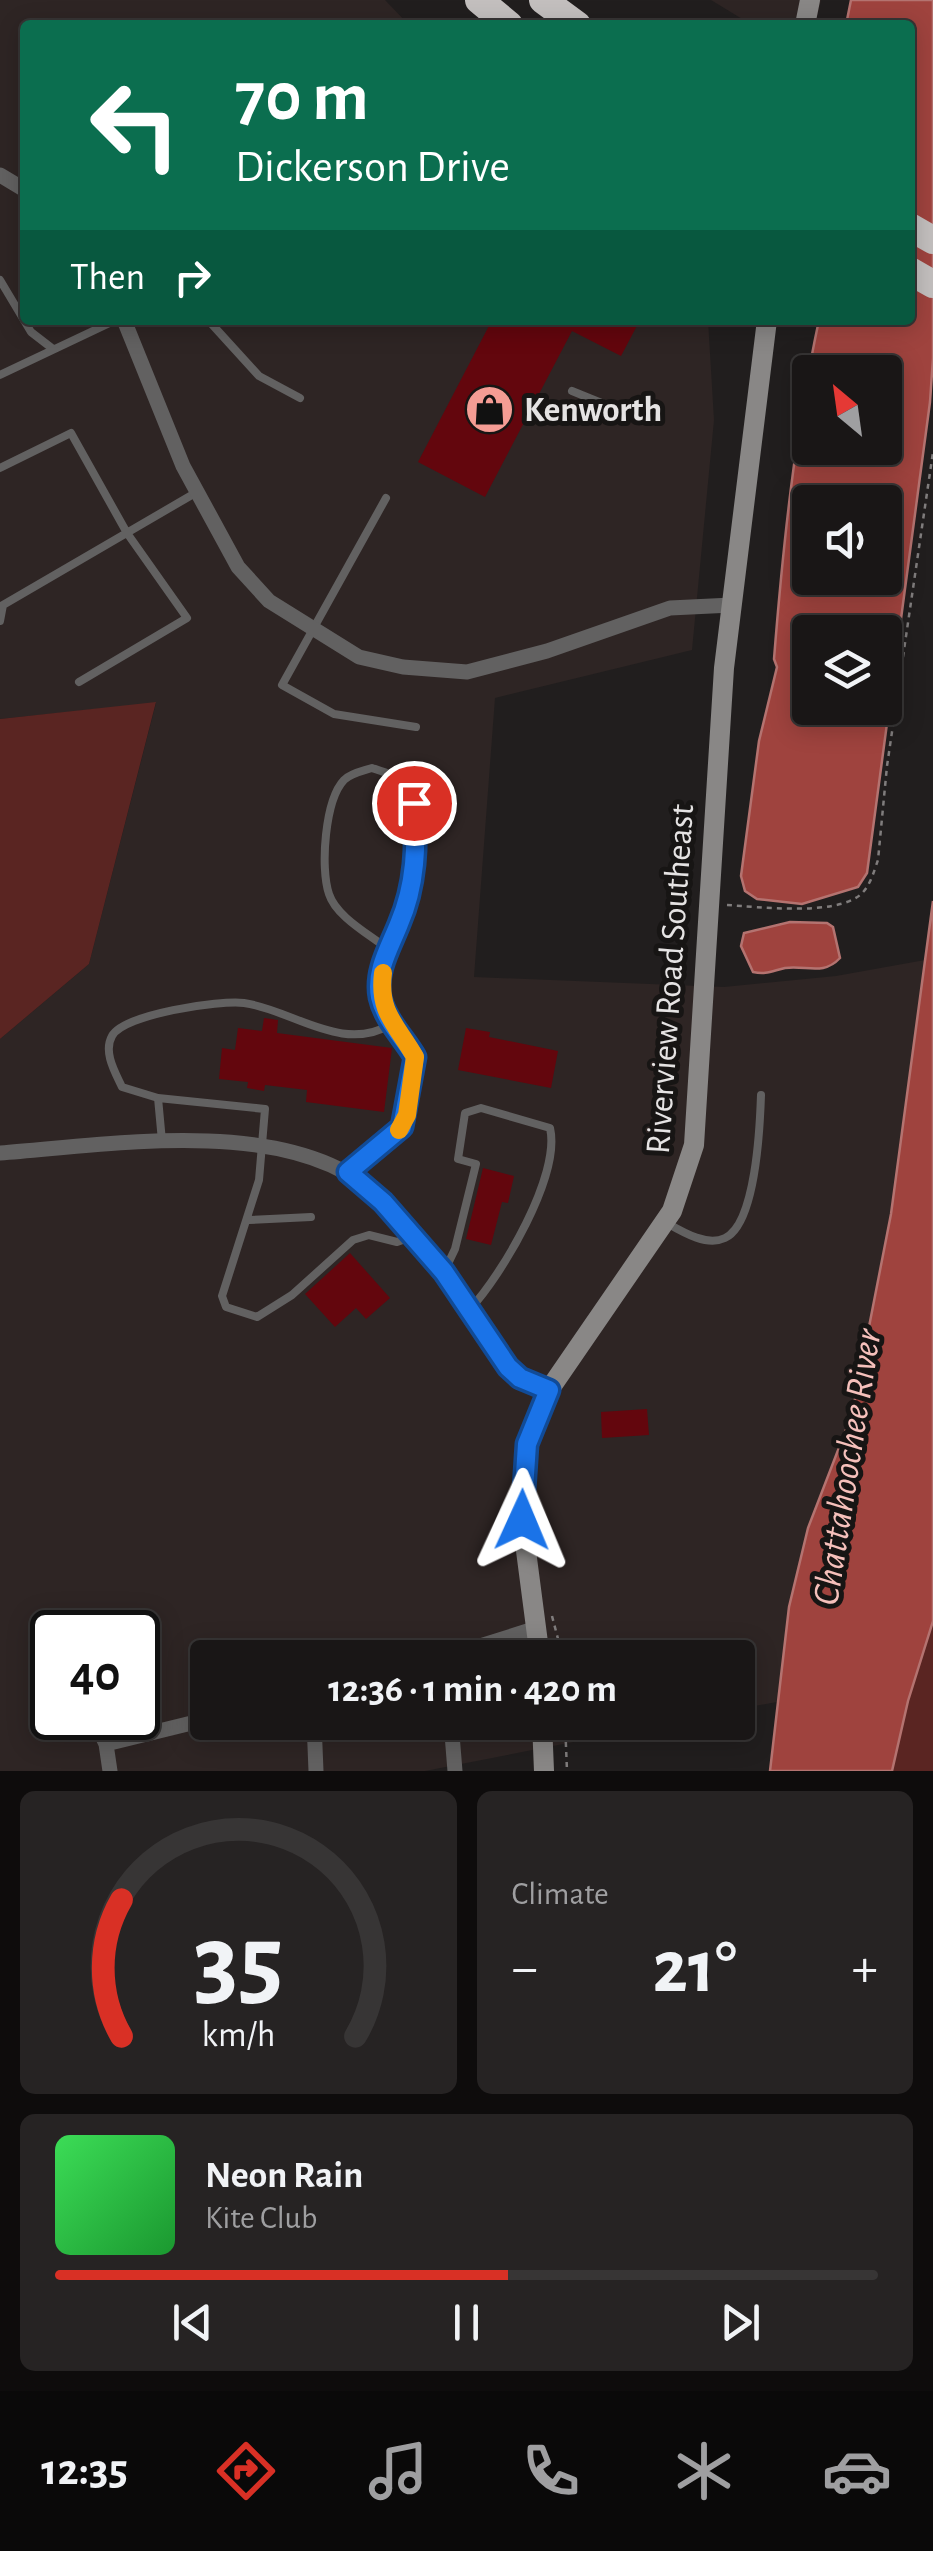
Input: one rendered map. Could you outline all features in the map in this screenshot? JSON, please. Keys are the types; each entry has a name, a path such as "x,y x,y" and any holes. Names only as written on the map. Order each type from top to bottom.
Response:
{"highway":[{"path":"478,0 503,20"},
{"path":"544,0 570,20"}],"street":[{"path":"126,325 196,492 238,567 269,601 359,657 403,667 467,672 547,651 670,608 732,605"},
{"name":"Riverview Road Southeast","path":"538,1640 522,1520 522,1473 535,1417 549,1390 666,1222 685,1181 694,1146 720,710 766,325"},
{"path":"0,1152 162,1141 262,1148 324,1161 348,1172 383,1202 444,1272 508,1367 520,1378 549,1390"},
{"path":"498,1640 536,1628"},
{"path":"106,1744 190,1723"},
{"path":"104,1740 110,1771"},
{"path":"315,1740 316,1771"},
{"path":"452,1740 454,1771"},
{"path":"543,1740 544,1771"}],"lane":[{"path":"0,280 20,314"},
{"path":"27,325 52,349"},
{"path":"0,375 105,325"},
{"path":"213,325 259,376 300,398"},
{"path":"572,391 646,421"},
{"path":"0,468 71,433 128,533 187,618 79,682"},
{"path":"0,620 2,602 196,492"},
{"path":"386,498 282,684 334,714 416,727"},
{"path":"348,1172 402,1127 415,1057 392,1024 380,996 386,947 400,924 418,853 414,803 408,788 393,776 372,768 346,777 330,800 325,867 329,896 347,918 386,947"},
{"path":"392,1024 374,1034 340,1032 317,1029 247,1003 212,1002 124,1023 109,1044 122,1087 158,1098 265,1109 249,1220 222,1296 226,1306 257,1317 292,1295 353,1240 369,1235 397,1242 414,1236"},
{"path":"666,1222 686,1234 708,1240 724,1239 734,1230 746,1203 759,1149 761,1096"},
{"path":"158,1098 162,1141"},
{"path":"444,1272 455,1249 476,1164 458,1159 466,1113 481,1108 550,1128 554,1146 530,1212 489,1289 470,1309"},
{"path":"249,1220 312,1217"}],"path":[{"path":"710,905 791,908 853,900 864,893 878,860 892,728 933,452"},
{"path":"550,1608 558,1640"},
{"path":"566,1740 567,1771"}],"shaded area":[{"path":"0,0 385,0 404,20 20,20 20,325 708,325 714,420 692,650 495,698 474,977 724,987 836,976 925,960 894,1181 878,1339 782,1701 755,1706 755,1640 190,1640 190,1740 584,1740 425,1771 0,1771 0,1039 89,964 156,703 0,719"},
{"path":"711,0 821,0 816,20 744,20"},
{"path":"156,702 89,964 0,1039 0,719"},
{"path":"933,1586 933,1771 892,1771 895,1733"}],"water":[{"path":"851,0 933,0 933,358 902,615 792,615 792,725 887,725 867,873 858,887 802,904 757,899 745,891 741,876 759,741 777,667 774,659 786,531 795,465 902,465 902,355 812,355 818,325 915,325 915,20 847,20"},
{"name":"Chattahoochee River","path":"933,901 933,1621 908,1701 892,1771 770,1771 789,1607 808,1528 852,1414 891,1214"},
{"path":"790,922 827,923 833,927 840,958 821,968 753,972 741,946 744,933"}],"building":[{"name":"Kenworth","path":"489,325 637,325 621,356 572,331 485,497 418,462"},
{"path":"264,1018 278,1020 277,1033 392,1048 384,1112 306,1102 307,1090 265,1085 264,1091 247,1088 248,1082 219,1079 222,1048 235,1050 238,1028 262,1031"},
{"path":"466,1028 490,1032 489,1037 558,1051 551,1088 458,1070"},
{"path":"483,1168 514,1176 508,1203 502,1202 491,1245 466,1239"},
{"path":"350,1253 390,1298 366,1319 356,1308 335,1327 305,1294"},
{"path":"647,1409 649,1435 602,1438 601,1412"}],"slow traffic":[{"path":"383,973 380,996 392,1024 415,1057 407,1115 399,1130"}],"place":[{"name":"Kenworth","path":"489,409"}],"route":[{"path":"414,803 418,853 400,924 386,947 380,996 392,1024 415,1057 407,1115 402,1127 348,1172 383,1202 444,1272 508,1367 520,1378 549,1390 527,1444 522,1473 522,1520"}]}
